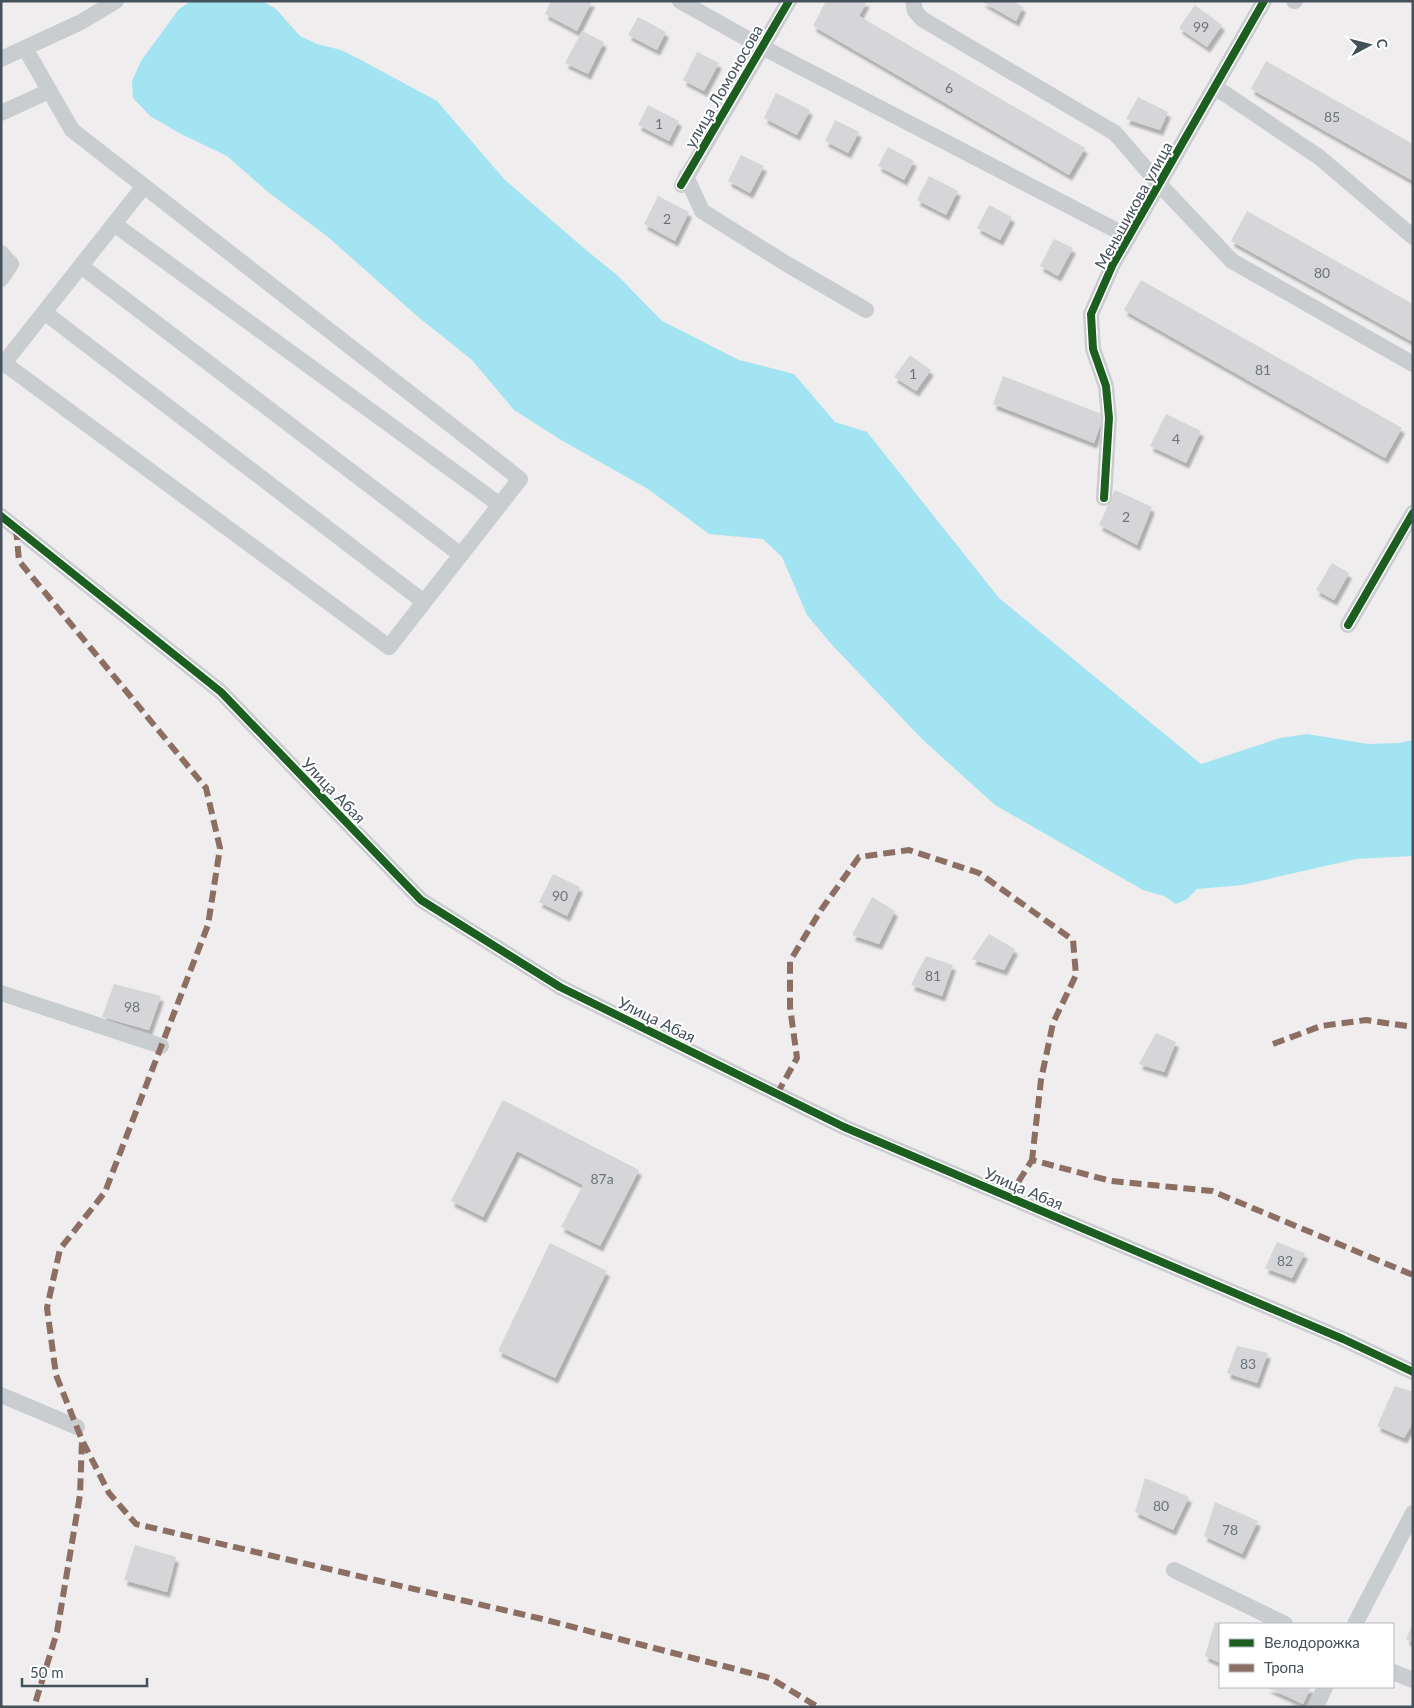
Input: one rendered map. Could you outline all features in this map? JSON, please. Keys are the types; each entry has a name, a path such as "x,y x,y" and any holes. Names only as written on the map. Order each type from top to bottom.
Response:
{"street":[{"path":"1,59 81,22 116,1"},
{"path":"680,1 762,47 1129,236"},
{"name":"улица Ломоносова","path":"789,1 684,181 702,211 785,263 866,310"},
{"path":"913,1 914,11 922,19 1115,133 1159,184 1232,261 1413,364"},
{"name":"Меньшикова улица","path":"1104,498 1109,418 1106,386 1093,349 1091,314 1113,264 1264,1"},
{"path":"25,48 72,130 144,186 520,480 389,647 2,362 144,186"},
{"path":"1215,87 1319,157 1413,237"},
{"path":"1,113 49,91"},
{"path":"114,224 500,505"},
{"path":"1,253 11,264 1,279"},
{"path":"81,266 461,555"},
{"path":"44,312 424,602"},
{"path":"1348,625 1413,513"},
{"name":"Улица Абая","path":"1,516 221,692 421,900 560,987 844,1127 1343,1339 1413,1372"},
{"path":"1,993 161,1046"},
{"path":"1,1395 77,1426"},
{"path":"1356,1623 1413,1513"},
{"path":"1174,1570 1283,1623"},
{"path":"1394,1672 1413,1680"},
{"path":"1316,1707 1325,1688"}],"water":[{"path":"191,1 262,1 276,9 300,36 317,44 341,50 437,101 504,179 617,275 662,321 739,360 794,374 835,422 867,432 999,598 1201,764 1280,738 1307,734 1368,744 1399,743 1413,740 1413,856 1356,859 1242,885 1197,889 1187,899 1176,904 1164,896 1143,890 995,805 923,740 833,646 807,615 782,557 763,539 709,534 648,489 561,440 514,410 472,360 417,316 328,237 268,192 227,156 179,133 150,116 133,98 132,81 141,61 179,9"}],"building":[{"path":"551,1 592,1 577,31 545,14"},
{"path":"826,1 867,1 859,16 1085,148 1069,175 813,26"},
{"path":"981,1 1013,1 1023,7 1016,21"},
{"path":"1195,5 1222,25 1207,47 1179,28"},
{"path":"638,17 666,32 657,50 628,35"},
{"path":"582,31 604,42 588,74 565,63"},
{"path":"697,52 719,63 704,91 683,80"},
{"path":"1266,61 1413,144 1413,181 1251,89"},
{"path":"776,93 810,110 797,135 764,118"},
{"path":"1138,97 1168,112 1160,130 1126,119"},
{"path":"648,105 679,121 669,141 638,125"},
{"path":"835,120 859,132 848,153 825,141"},
{"path":"888,147 914,161 904,180 878,166"},
{"path":"741,155 764,166 750,193 728,181"},
{"path":"929,176 958,191 946,215 917,200"},
{"path":"658,196 689,212 675,241 644,224"},
{"path":"989,205 1012,217 1000,240 977,228"},
{"path":"1247,211 1413,304 1413,342 1231,241"},
{"path":"1054,239 1073,248 1058,276 1040,266"},
{"path":"1141,280 1402,428 1385,458 1124,310"},
{"path":"910,355 931,370 916,391 894,377"},
{"path":"1003,376 1104,415 1094,443 993,404"},
{"path":"1166,414 1201,431 1186,463 1150,446"},
{"path":"1115,490 1152,507 1137,545 1099,525"},
{"path":"1332,563 1349,573 1334,600 1316,590"},
{"path":"553,874 580,887 567,916 539,902"},
{"path":"872,897 895,911 879,944 852,935"},
{"path":"989,934 1015,949 1004,970 972,959"},
{"path":"926,956 953,965 942,996 911,985"},
{"path":"114,984 161,996 149,1030 102,1017"},
{"path":"1156,1033 1176,1042 1164,1072 1139,1064"},
{"path":"503,1100 639,1170 600,1246 561,1227 583,1185 517,1151 483,1217 451,1201"},
{"path":"1277,1242 1305,1253 1292,1278 1265,1268"},
{"path":"550,1243 607,1271 555,1378 498,1351"},
{"path":"1237,1346 1268,1353 1257,1383 1227,1373"},
{"path":"1395,1386 1413,1392 1413,1423 1404,1438 1377,1426"},
{"path":"1145,1478 1189,1497 1173,1530 1135,1512"},
{"path":"1215,1502 1258,1521 1242,1554 1204,1536"},
{"path":"135,1545 176,1557 167,1592 124,1580"},
{"path":"1215,1622 1219,1624 1219,1663 1205,1656"},
{"path":"1413,1623 1413,1642 1406,1639"},
{"path":"1268,1688 1311,1688 1303,1704"}],"marked path":[{"path":"16,528 19,561 206,788 220,848 208,925 105,1192 60,1249 47,1308 56,1375 82,1440 80,1495 57,1632 34,1707"},
{"path":"777,1094 797,1058 790,1007 790,961 821,910 859,857 909,850 979,873 1073,940 1076,975 1053,1023 1041,1080 1032,1160"},
{"path":"1273,1044 1321,1026 1366,1020 1413,1027"},
{"path":"1009,1197 1032,1160 1111,1181 1212,1191 1413,1275"},
{"path":"83,1442 109,1493 136,1524 538,1618 770,1678 818,1707"}],"cycle path":[{"path":"681,185 789,1"},
{"path":"1104,498 1109,418 1106,386 1093,349 1091,314 1113,264 1264,1"},
{"path":"1348,625 1413,513"},
{"path":"1,516 221,692 421,900 560,987 844,1127 1343,1339 1413,1372"}]}
